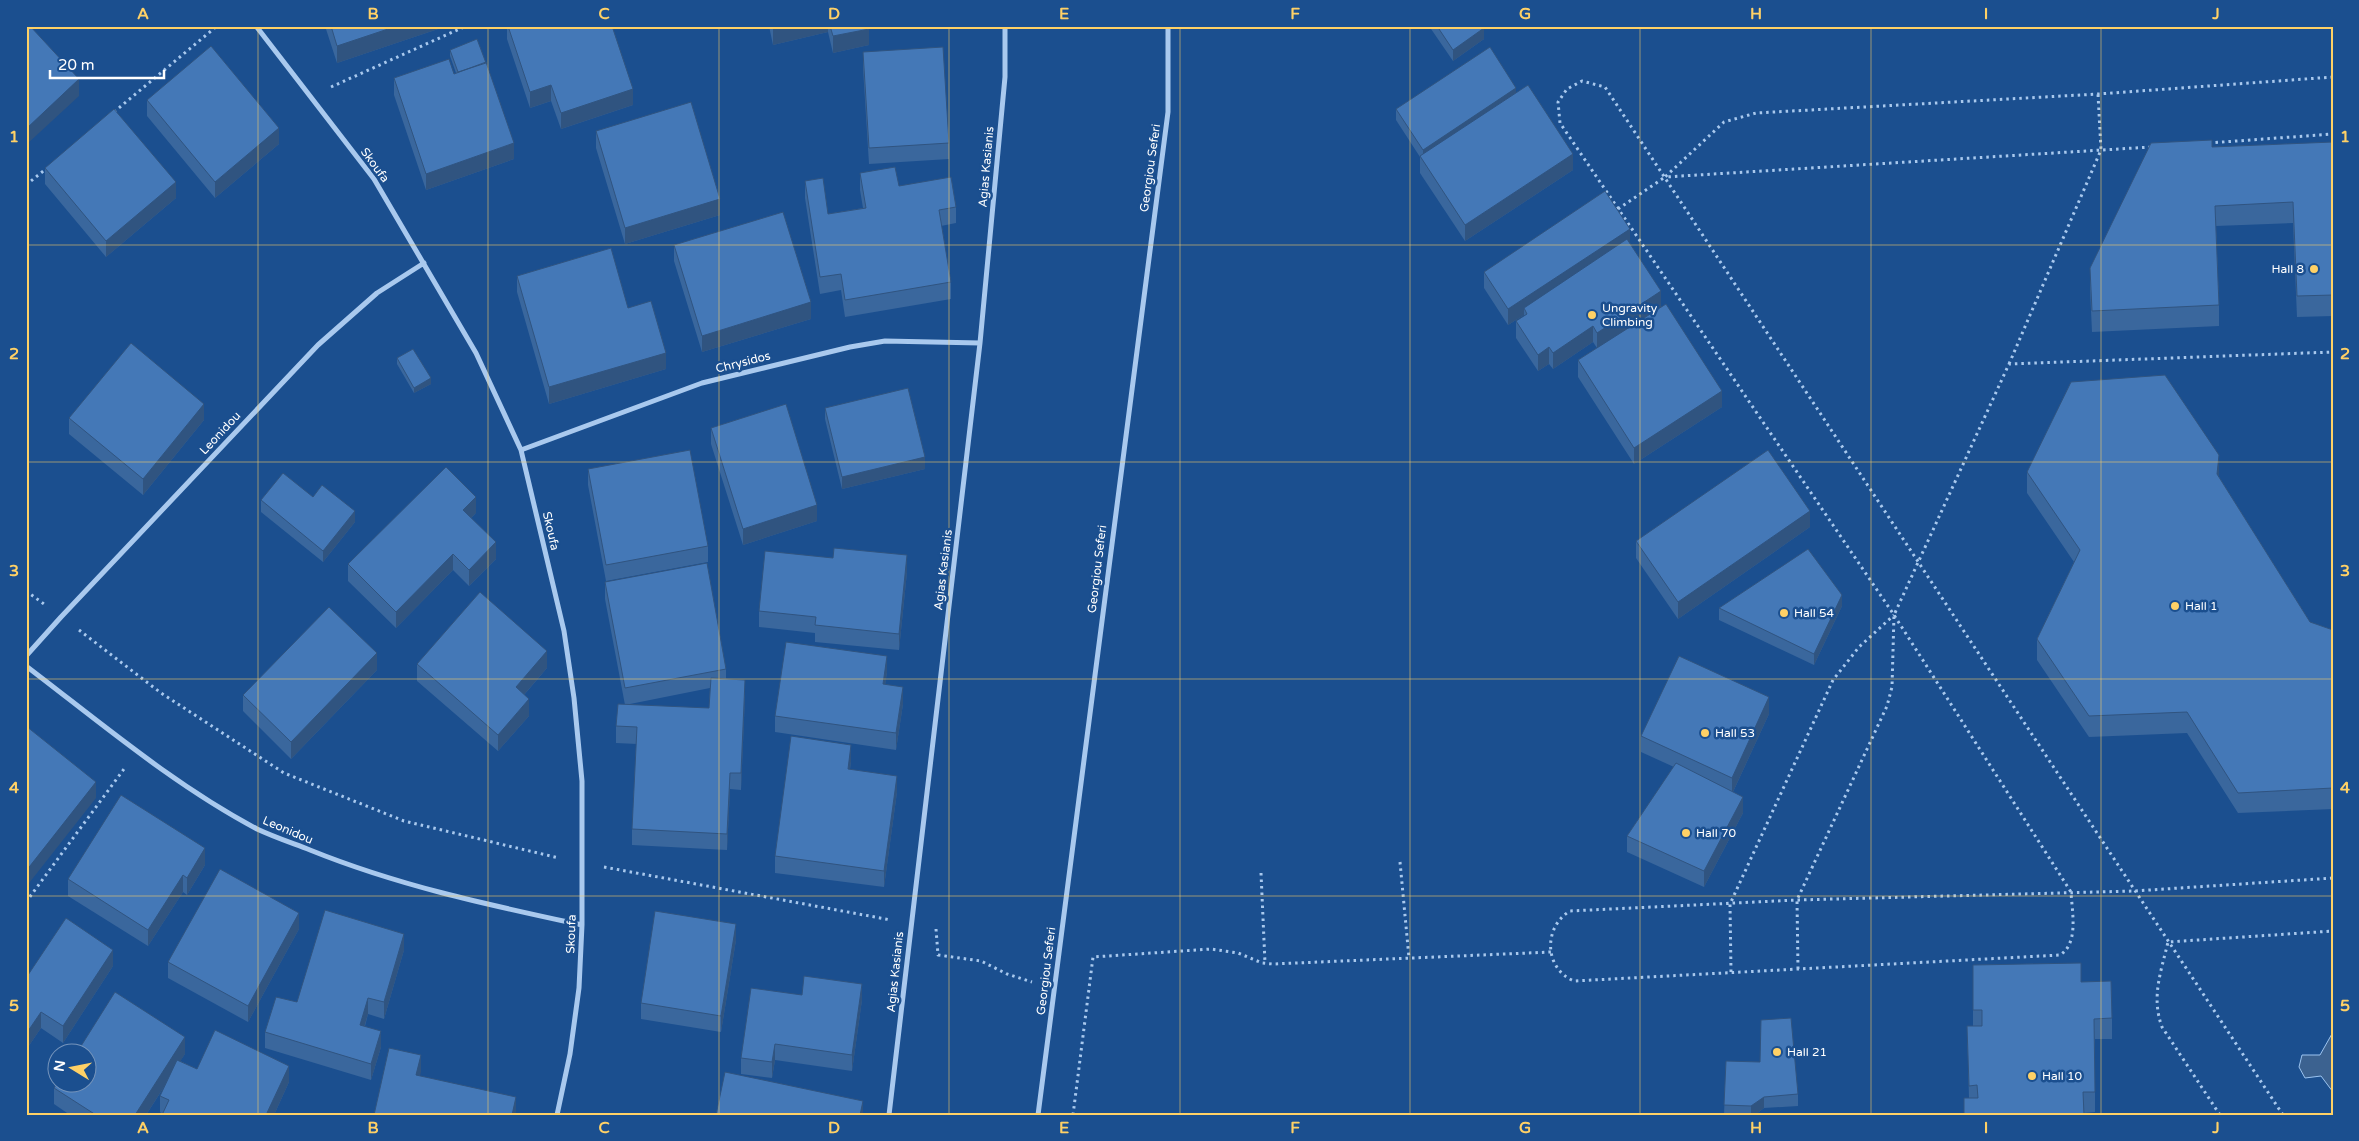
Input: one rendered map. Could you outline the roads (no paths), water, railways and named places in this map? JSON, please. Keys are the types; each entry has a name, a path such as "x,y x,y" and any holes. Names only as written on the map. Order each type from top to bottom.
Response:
{"street":[{"name":"Skoufa","path":"256,26 374,179 476,353 521,450 564,631 574,698 582,781 582,925 578,997 570,1054 557,1115"},
{"name":"Agias Kasianis","path":"889,1115 980,343 1005,77 1005,26"},
{"name":"Georgiou Seferi","path":"1038,1115 1168,112 1168,26"},
{"name":"Leonidou","path":"26,656 318,345 377,293 424,263"},
{"name":"Chrysidos","path":"521,450 702,382 850,346 885,341 918,340 980,343"},
{"name":"Leonidou","path":"26,666 137,751 202,796 258,829 337,861 426,890 582,925"}],"water":[{"path":"2333,1032 2333,1092 2321,1076 2305,1078 2299,1067 2302,1055 2320,1055"}],"place":[{"name":"Hall 8","path":"2314,269"},
{"name":"Ungravity Climbing","path":"1592,315"},
{"name":"Hall 1","path":"2175,606"},
{"name":"Hall 54","path":"1784,613"},
{"name":"Hall 53","path":"1705,733"},
{"name":"Hall 70","path":"1686,833"},
{"name":"Hall 21","path":"1777,1052"},
{"name":"Hall 10","path":"2032,1076"}]}
